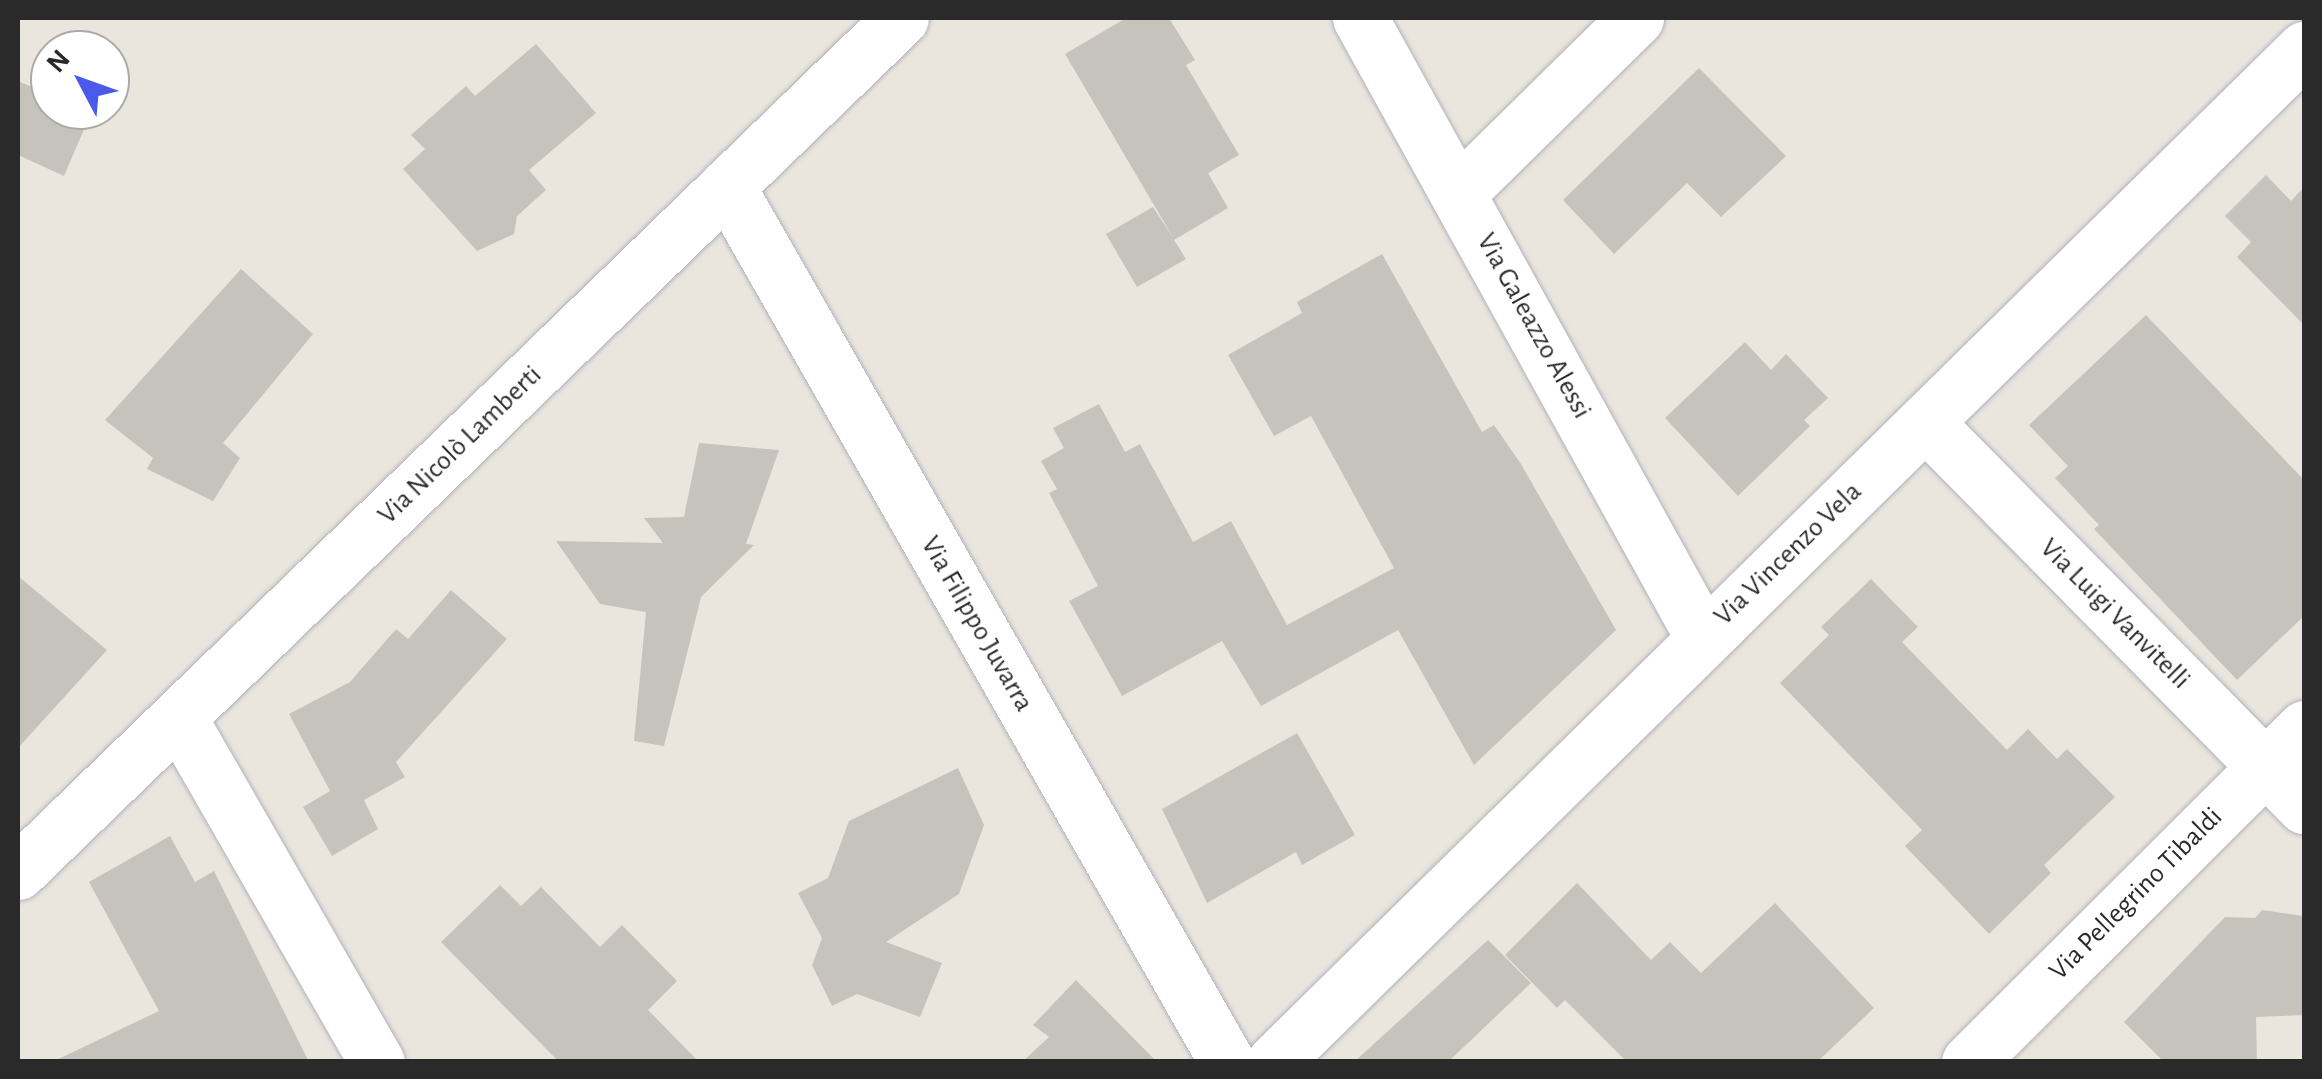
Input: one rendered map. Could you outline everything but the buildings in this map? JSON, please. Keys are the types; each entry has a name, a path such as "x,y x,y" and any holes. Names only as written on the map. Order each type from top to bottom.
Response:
{"street":[{"name":"Via Nicolò Lamberti","path":"18,872 901,18"},
{"name":"Via Galeazzo Alessi","path":"1360,18 1460,191 1702,636"},
{"path":"1460,191 1636,18"},
{"name":"Via Vincenzo Vela","path":"1274,1062 1702,636 2304,49"},
{"name":"Via Filippo Juvarra","path":"726,186 1227,1062"},
{"name":"Via Luigi Vanvitelli","path":"1925,422 2304,806"},
{"path":"179,718 377,1062"},
{"name":"Via Pellegrino Tibaldi","path":"1969,1062 2304,728"}]}
